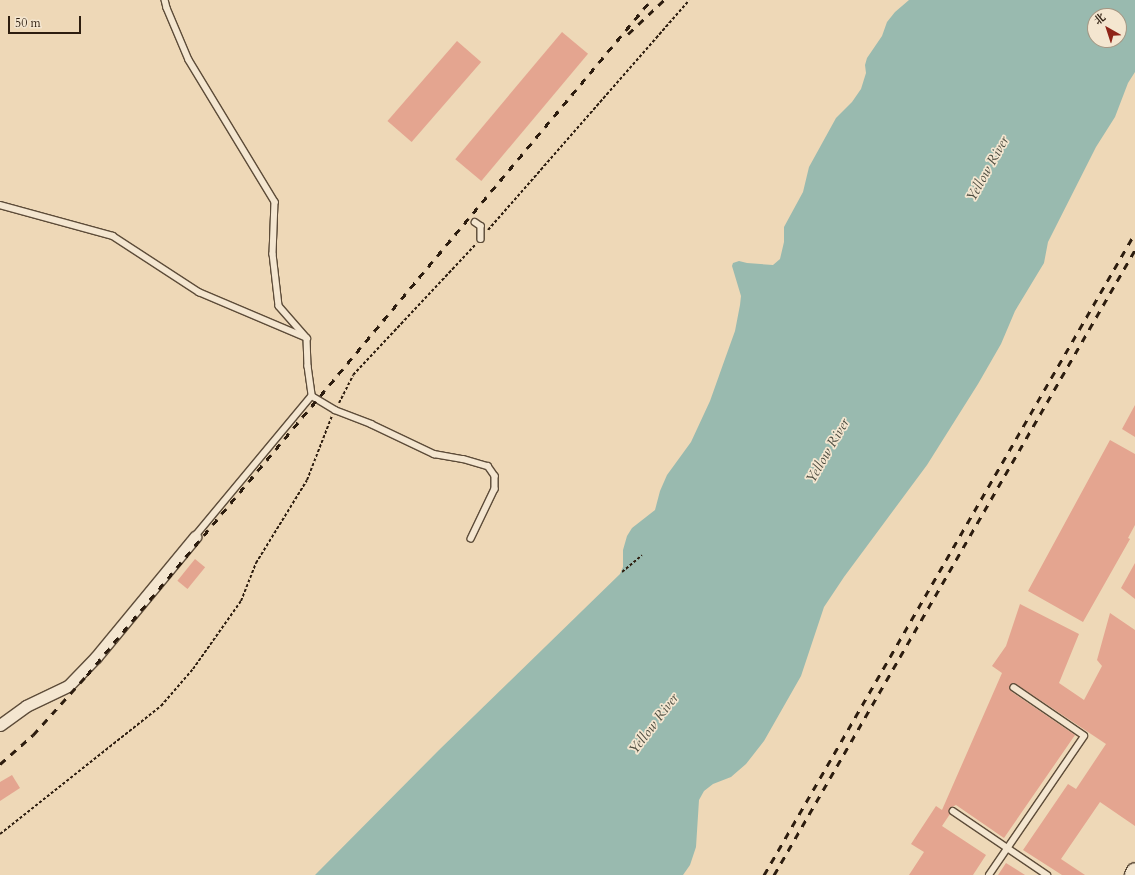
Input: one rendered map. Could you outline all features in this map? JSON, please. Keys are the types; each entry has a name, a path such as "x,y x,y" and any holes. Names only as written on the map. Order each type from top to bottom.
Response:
{"main road":[{"path":"1132,875 1135,871"}],"street":[{"path":"0,725 26,706 68,686 96,657 195,537"}],"lane":[{"path":"165,0 189,60 275,202 273,254 279,306 307,338 308,366 312,396 195,537"},
{"path":"0,204 113,236 199,292 307,338"},
{"path":"475,222 481,226 481,238"},
{"path":"312,396 336,410 371,424 434,454 463,459 488,466 495,476 495,489 471,539"},
{"path":"989,875 1084,736 1014,688"},
{"path":"953,811 1047,875"}],"path":[{"path":"622,572 642,555"}],"water":[{"name":"Yellow River","path":"909,0 1135,0 1135,72 1128,83 1115,117 1096,147 1048,242 1044,263 1015,311 1001,344 978,384 927,465 844,577 824,607 801,676 764,741 746,764 731,777 713,784 704,791 699,800 696,847 690,865 683,875 315,875 439,750 620,574 623,567 623,550 627,536 632,528 655,510 660,491 667,475 691,442 710,401 735,331 740,305 741,296 732,266 733,263 739,261 773,265 780,259 784,242 784,227 803,192 809,167 836,118 852,102 861,89 866,73 865,65 867,58 882,36 887,22 895,12"}],"building":[{"path":"562,32 588,54 481,181 455,159"},
{"path":"457,41 481,62 412,142 387,121"},
{"path":"1135,405 1135,437 1122,429"},
{"path":"1110,440 1135,454 1135,525 1128,538 1130,539 1083,622 1028,591"},
{"path":"195,559 205,567 187,589 177,581"},
{"path":"1135,563 1135,599 1121,588"},
{"path":"1020,604 1079,634 1059,683 1084,700 1102,666 1097,660 1110,613 1135,630 1135,826 1100,802 1061,859 1085,875 1062,875 1023,850 1068,784 1076,789 1106,744 1016,684 1013,684 1010,687 1012,692 1075,735 1004,838 956,805 950,808 950,814 942,826 986,855 973,875 909,875 924,852 911,844 936,806 942,810 1002,673 992,666 1006,646"},
{"path":"12,775 20,788 0,801 0,782"},
{"path":"1006,863 1025,875 998,875"}],"railway":[{"path":"0,764 33,735 87,675 651,0"},
{"path":"628,34 664,0"},
{"path":"764,875 1135,233"},
{"path":"774,875 1135,250"}]}
